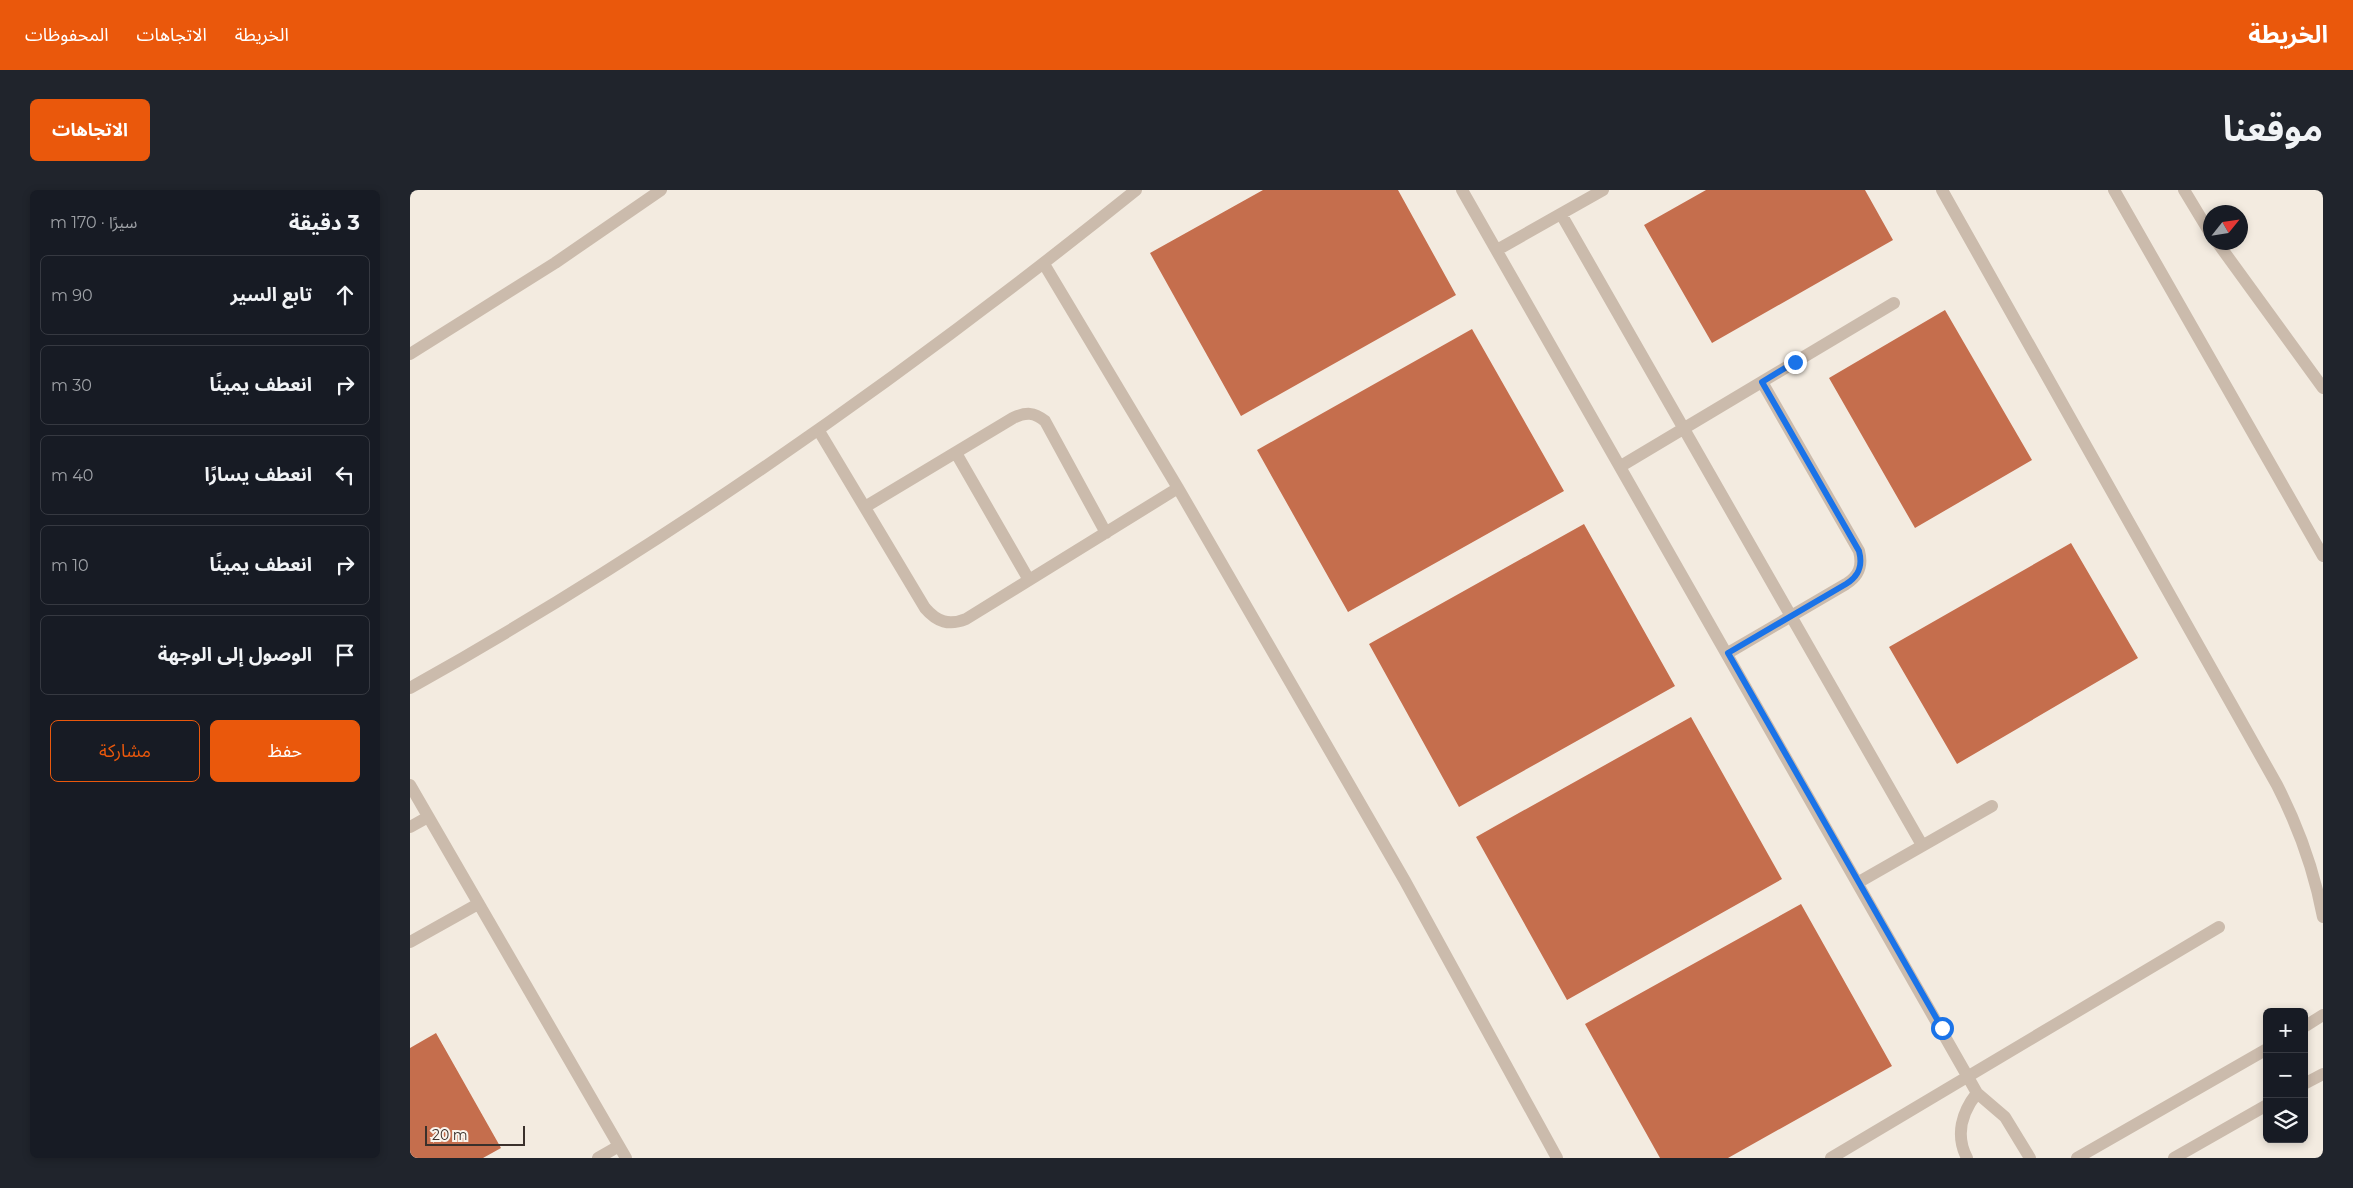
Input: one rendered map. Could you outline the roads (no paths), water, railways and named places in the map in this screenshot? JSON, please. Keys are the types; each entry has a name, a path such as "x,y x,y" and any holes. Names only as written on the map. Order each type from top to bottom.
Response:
{"street":[{"path":"410,354 554,263 661,190"},
{"path":"410,688 574,592 819,431 925,355 1044,264 1136,190"},
{"path":"1462,190 1978,1093 2005,1117 2030,1158"},
{"path":"1497,250 1603,190"},
{"path":"1942,190 2277,786 2294,819 2308,854 2323,917"},
{"path":"2114,190 2321,549"},
{"path":"2184,190 2203,221"},
{"path":"1561,214 1922,845"},
{"path":"2223,250 2323,388"},
{"path":"1044,264 1178,488 1405,881 1557,1158"},
{"path":"1621,466 1894,303"},
{"path":"1728,653 1853,580 1858,574 1861,559 1859,551 1762,382"},
{"path":"865,507 1021,414 1038,415 1050,428 1106,533"},
{"path":"819,431 925,608 939,620 947,623 966,619 1178,488"},
{"path":"956,452 1029,580"},
{"path":"410,785 626,1158"},
{"path":"1859,882 1992,806"},
{"path":"410,828 428,817"},
{"path":"410,942 478,904"},
{"path":"1831,1158 2219,927"},
{"path":"2308,1025 2323,1016"},
{"path":"2076,1158 2263,1051"},
{"path":"2308,1082 2323,1074"},
{"path":"1967,1158 1962,1144 1962,1122 1965,1111 1978,1093"},
{"path":"2174,1158 2263,1107"},
{"path":"598,1158 619,1146"}]}
